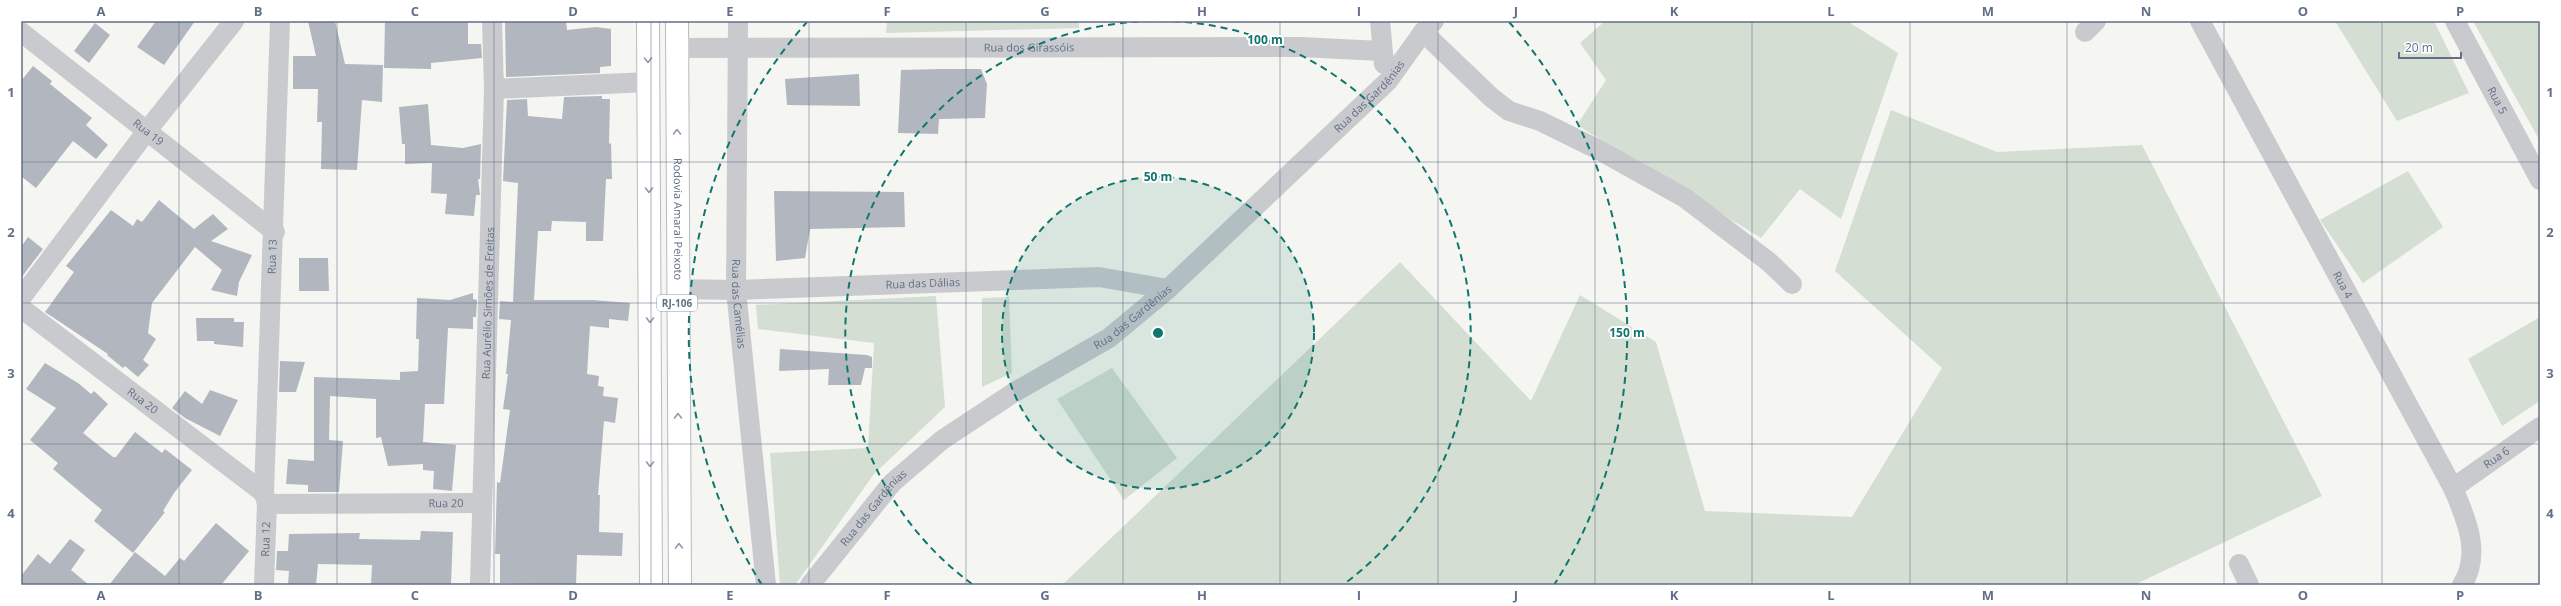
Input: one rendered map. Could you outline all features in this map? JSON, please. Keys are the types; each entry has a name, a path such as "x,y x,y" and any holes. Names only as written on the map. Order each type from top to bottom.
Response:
{"highway":[{"name":"RJ-106","path":"648,21 651,585"},
{"name":"Rodovia Amaral Peixoto","path":"677,21 677,289 680,585"}],"street":[{"path":"21,298 146,132 234,21"},
{"name":"Rua 13","path":"266,498 280,21"},
{"name":"Rua Aurélio Simões de Freitas","path":"480,585 494,89 492,21"},
{"name":"Rua das Camélias","path":"738,21 736,290 766,585"},
{"path":"1380,21 1381,51 1388,82"},
{"name":"Rua 4","path":"2200,21 2453,488 2468,523 2472,553 2466,579 2462,585"},
{"name":"Rua 5","path":"2455,21 2539,177"},
{"path":"1429,26 1492,98 1509,111 1540,121 1599,150 1685,198 1769,262 1792,284"},
{"name":"Rua das Gardênias","path":"810,585 892,483 942,440 1013,392 1109,338 1168,289 1388,82 1429,26"},
{"name":"Rua 19","path":"21,32 146,132 275,232"},
{"name":"Rua dos Girassóis","path":"677,48 1300,47 1381,51"},
{"path":"494,89 649,82"},
{"name":"Rua das Dálias","path":"677,289 736,290 1099,278 1168,289"},
{"name":"Rua 20","path":"21,308 266,498 482,503"},
{"name":"Rua 6","path":"2453,488 2540,427"},
{"name":"Rua 12","path":"264,585 266,498"},
{"path":"2239,564 2248,585"}],"shaded area":[{"path":"887,21 1079,21 1079,28 886,33"},
{"path":"1605,21 1847,21 1898,53 1841,219 1800,189 1761,238 1577,125 1606,80 1580,43"},
{"path":"2335,21 2434,21 2469,93 2397,121"},
{"path":"2473,21 2540,21 2540,141"},
{"path":"1891,110 1997,152 2142,145 2322,496 2134,585 1062,585 1400,262 1531,401 1580,295 1656,342 1705,511 1852,517 1942,368 1835,271"},
{"path":"2408,171 2443,227 2363,283 2320,220"},
{"path":"936,296 945,407 874,474 795,585 780,585 770,453 868,448 874,343 758,329 756,305"},
{"path":"1009,297 1012,373 982,387 982,298"},
{"path":"2540,317 2540,401 2502,426 2468,359"},
{"path":"1112,368 1177,458 1124,500 1057,399"}],"building":[{"path":"156,21 195,21 164,65 137,47"},
{"path":"308,21 335,21 345,64 383,65 382,102 362,100 357,170 321,169 322,122 317,122 318,89 293,89 293,56 316,56"},
{"path":"385,21 468,21 468,44 481,44 482,58 431,63 431,69 384,68"},
{"path":"505,21 566,21 567,30 596,27 611,29 611,66 600,67 600,73 506,77"},
{"path":"95,23 110,35 89,63 74,51"},
{"path":"33,66 52,81 50,84 92,118 86,125 108,145 96,159 73,141 36,188 21,176 21,81"},
{"path":"981,69 987,84 985,118 939,119 938,134 898,133 901,70"},
{"path":"859,74 860,106 787,105 785,79"},
{"path":"602,96 602,99 610,99 609,144 611,143 612,179 606,179 603,241 586,241 586,222 552,221 551,231 538,231 534,300 593,300 630,303 628,321 609,319 609,328 590,326 587,374 599,376 598,386 604,387 603,396 618,398 615,423 604,421 598,495 600,495 599,532 623,533 622,556 577,555 576,585 500,583 500,554 495,554 497,482 500,483 510,410 503,409 508,374 506,374 511,320 499,319 500,301 513,302 518,183 503,181 507,100 527,99 528,116 562,119 564,97"},
{"path":"428,104 431,145 463,148 481,144 480,179 478,179 480,195 476,195 474,216 445,214 447,194 431,193 432,163 405,164 405,144 402,144 399,107"},
{"path":"774,191 904,192 905,227 810,229 805,258 776,261"},
{"path":"159,200 194,229 213,214 228,229 211,241 252,255 239,282 237,296 211,290 222,270 195,247 152,303 148,333 156,339 143,360 149,365 138,377 125,366 123,368 107,355 108,354 45,312 74,272 66,266 111,210 133,226 137,219 142,222"},
{"path":"28,237 43,249 21,278 21,247"},
{"path":"299,258 328,258 329,291 299,291"},
{"path":"473,293 473,299 477,300 476,317 473,317 473,329 448,328 444,404 425,404 423,442 456,445 452,491 433,489 434,471 423,470 423,464 388,466 381,437 376,438 376,399 330,396 329,440 343,441 339,492 308,492 308,485 286,484 288,459 314,461 314,377 400,380 400,372 418,371 419,339 416,339 417,298 450,300"},
{"path":"196,318 234,318 234,322 244,322 243,347 214,344 214,341 197,341"},
{"path":"780,349 867,355 872,357 872,368 865,368 861,385 828,385 829,369 779,371"},
{"path":"280,361 305,362 296,392 279,392"},
{"path":"45,363 78,383 91,394 94,391 108,404 83,433 113,457 116,457 135,432 162,453 165,449 192,470 174,493 163,511 165,512 133,553 94,521 102,510 53,469 58,463 30,440 56,408 26,389"},
{"path":"210,390 238,400 220,436 185,418 172,408 185,391 202,404"},
{"path":"216,523 249,551 221,585 109,585 135,552 165,576 180,558 184,561"},
{"path":"421,531 453,532 451,585 371,585 372,565 318,564 316,585 288,585 289,571 276,570 277,551 288,551 289,534 360,533 359,539 420,540"},
{"path":"70,539 85,550 71,570 89,585 21,585 21,576 38,554 50,564"}]}
